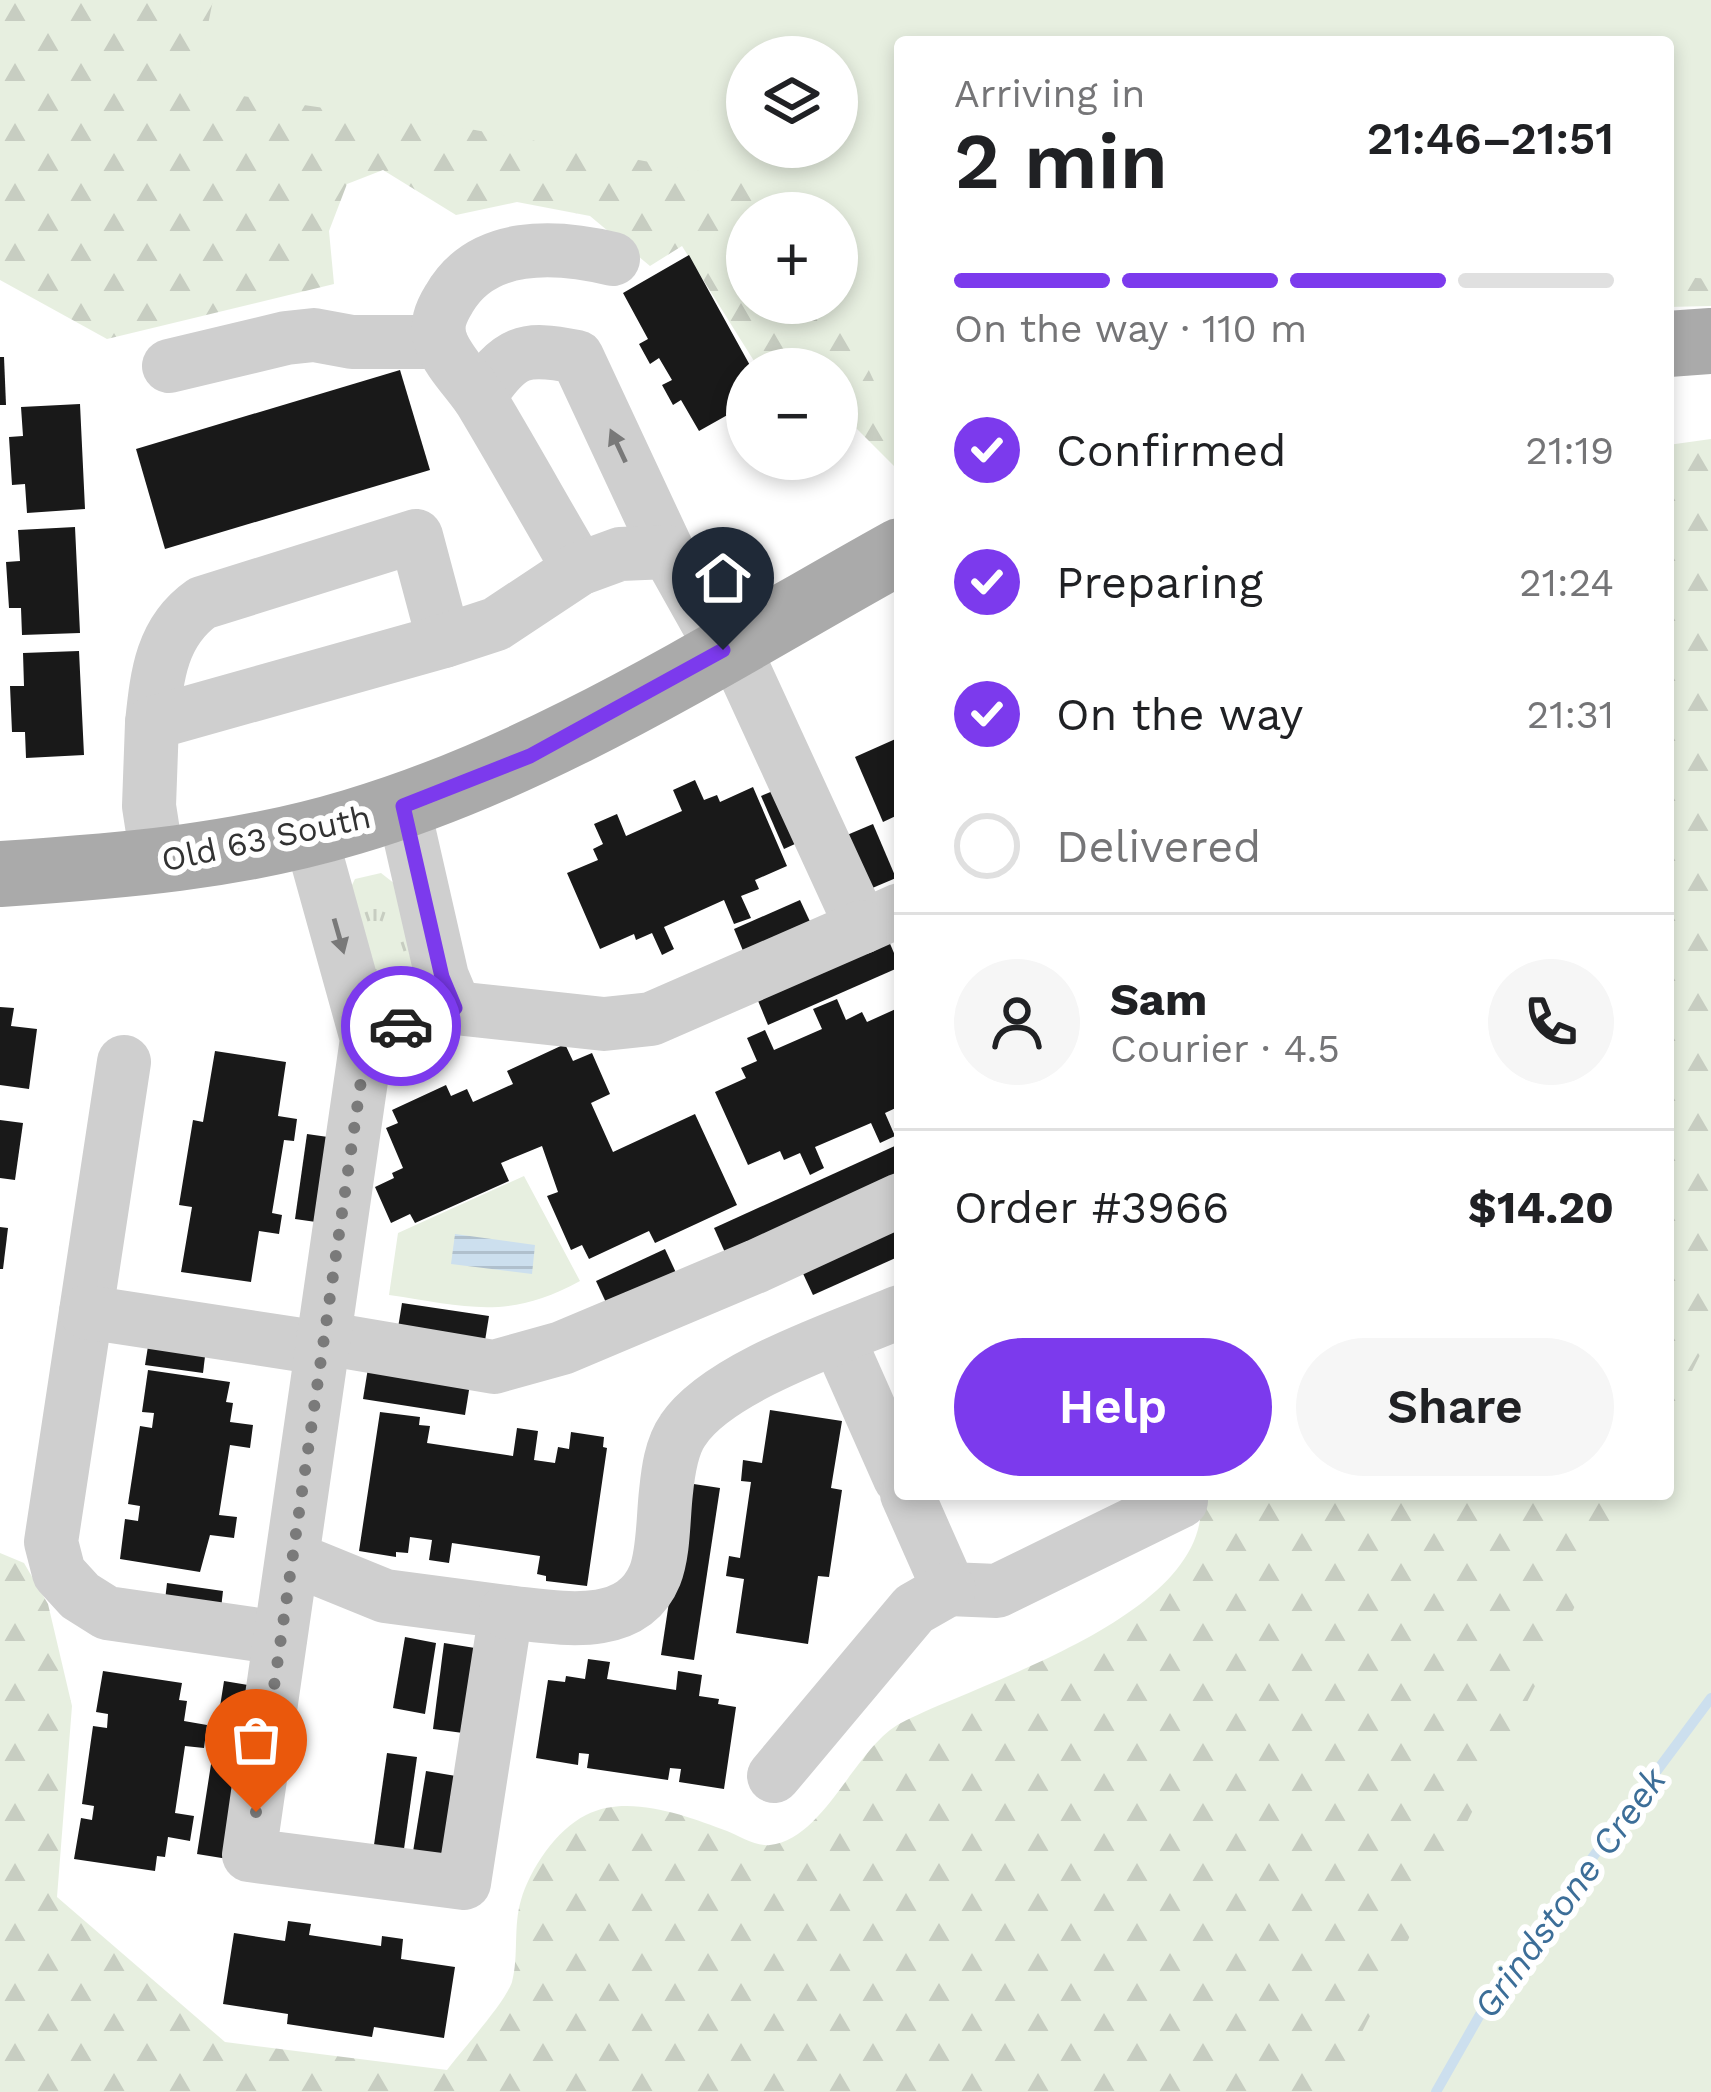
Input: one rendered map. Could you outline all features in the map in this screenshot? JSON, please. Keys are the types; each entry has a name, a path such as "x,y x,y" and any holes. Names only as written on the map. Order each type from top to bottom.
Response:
{"main road":[{"path":"1674,344 1711,341"},
{"name":"Old 63 South","path":"0,874 158,864 310,834 403,806 530,756 894,553"}],"lane":[{"path":"579,569 479,397 441,342 439,316 460,280 492,258 559,250 613,259"},
{"path":"169,366 314,334 352,342 441,342"},
{"path":"367,1039 455,1008 604,1024 651,1019 881,919 668,552 577,357 541,350 511,356 479,397"},
{"path":"158,864 149,806 152,723 166,642 182,617 202,603 416,536 444,641"},
{"path":"152,723 496,624 579,569 620,554 668,552"},
{"path":"403,806 442,977 455,1008"},
{"path":"310,834 367,1039 250,1855 464,1883 506,1612"},
{"path":"124,1062 51,1542 59,1573 80,1596 106,1613 280,1638"},
{"path":"86,1312 494,1366 562,1348 894,1203"},
{"path":"294,1559 385,1596 506,1612 584,1619 636,1603 656,1574 669,1470 680,1433 707,1402 894,1315"},
{"path":"838,1338 894,1464"},
{"path":"910,1500 949,1589"},
{"path":"774,1776 914,1609 949,1589 997,1591 1181,1501"}],"green space":[{"path":"0,0 1711,0 1711,306 1674,307 1674,36 894,36 894,466 858,430 858,348 746,348 731,324 858,324 858,192 726,192 726,316 682,246 650,266 590,216 517,202 456,215 383,170 347,184 329,231 334,284 107,339 0,280"},
{"path":"213,0 1711,0 1711,279 1674,276 1674,36 894,36 894,423 847,324 858,324 858,192 783,192 780,186 475,130 195,89"},
{"path":"1711,439 1711,1528 1384,2092 0,2092 0,1553 24,1563 48,1604 72,1706 57,1897 225,2042 447,2070 508,1991 525,1888 564,1830 602,1809 639,1806 694,1819 759,1844 790,1839 823,1810 884,1735 901,1723 1037,1663 1135,1608 1173,1574 1196,1537 1199,1500 1674,1500 1674,444"},
{"path":"381,873 395,884 418,975 398,990 374,981 351,887 355,879"},
{"path":"524,1176 580,1281 554,1294 508,1306 464,1306 389,1295 398,1233"},
{"path":"1711,1333 1711,2092 1332,2092 1628,1500 1674,1500 1674,1407"}],"water":[{"path":"455,1234 535,1245 532,1274 451,1264"}],"building":[{"path":"689,255 740,348 726,348 726,416 699,431 681,400 673,405 662,385 672,380 659,358 650,364 639,344 648,339 623,293"},
{"path":"0,357 4,357 6,405 0,405"},
{"path":"400,370 430,470 165,549 136,449"},
{"path":"80,404 85,509 27,513 25,484 12,485 9,437 23,436 21,407"},
{"path":"75,527 80,633 22,635 21,608 9,608 6,562 20,561 18,530"},
{"path":"79,651 84,755 26,758 25,732 12,732 10,686 24,686 23,653"},
{"path":"894,740 894,817 883,822 855,757"},
{"path":"695,780 704,800 717,795 720,802 753,787 787,866 755,880 759,889 741,896 751,918 734,924 724,900 664,927 674,949 662,955 652,933 636,940 634,934 600,949 567,873 598,860 593,849 603,844 594,824 617,814 626,836 682,811 673,790"},
{"path":"785,786 808,838 784,849 761,796"},
{"path":"873,824 894,879 870,889 847,835"},
{"path":"800,900 813,928 746,958 734,929"},
{"path":"888,939 894,953 894,970 768,1025 756,996"},
{"path":"837,999 846,1020 862,1012 867,1022 894,1010 894,1109 885,1113 894,1136 880,1143 871,1123 815,1147 824,1168 810,1175 800,1153 784,1160 780,1151 748,1165 715,1092 746,1078 741,1068 757,1061 747,1038 765,1030 774,1050 822,1029 813,1009"},
{"path":"0,1007 14,1008 11,1026 37,1029 29,1089 0,1085"},
{"path":"565,1044 573,1061 592,1053 610,1094 591,1103 613,1152 695,1114 737,1205 655,1243 649,1231 589,1259 582,1245 571,1250 547,1196 558,1192 542,1146 501,1163 509,1181 415,1223 410,1214 391,1223 375,1187 403,1168 386,1128 398,1123 392,1110 446,1085 451,1096 467,1089 473,1102 513,1084 507,1071"},
{"path":"215,1051 286,1062 278,1116 297,1119 294,1141 284,1140 272,1213 282,1215 279,1234 259,1231 251,1282 181,1272 192,1207 179,1205 193,1120 203,1122"},
{"path":"0,1120 23,1123 15,1180 0,1178"},
{"path":"307,1134 335,1138 323,1223 295,1219"},
{"path":"894,1146 894,1181 727,1257 714,1228"},
{"path":"894,1223 894,1259 813,1295 799,1265"},
{"path":"0,1227 8,1228 3,1269 0,1269"},
{"path":"665,1249 678,1277 609,1309 596,1281"},
{"path":"402,1303 489,1316 484,1347 397,1334"},
{"path":"149,1340 206,1348 203,1373 145,1365"},
{"path":"368,1368 470,1384 465,1415 363,1399"},
{"path":"148,1370 230,1382 226,1402 233,1403 230,1422 253,1425 250,1448 230,1445 219,1515 237,1517 234,1538 210,1535 200,1572 120,1559 125,1519 138,1521 140,1506 128,1504 140,1426 152,1428 154,1413 142,1412"},
{"path":"770,1410 842,1421 831,1488 842,1490 829,1577 818,1576 808,1644 736,1633 744,1579 726,1576 729,1556 740,1558 751,1482 741,1481 743,1460 762,1463"},
{"path":"380,1412 420,1417 419,1425 430,1426 427,1443 513,1456 517,1428 538,1431 534,1460 555,1463 558,1447 569,1449 571,1432 604,1437 607,1448 587,1586 546,1581 546,1576 537,1574 540,1556 452,1543 449,1563 429,1560 432,1540 410,1537 408,1553 396,1552 396,1557 359,1551"},
{"path":"687,1483 720,1488 694,1660 661,1655"},
{"path":"167,1583 223,1591 220,1617 164,1609"},
{"path":"405,1637 436,1643 425,1714 393,1708"},
{"path":"444,1643 475,1648 463,1733 433,1729"},
{"path":"588,1659 610,1662 607,1679 676,1690 678,1671 702,1675 699,1696 736,1707 724,1789 679,1782 681,1769 670,1768 668,1780 587,1768 589,1754 579,1753 578,1765 536,1758 548,1680 585,1679"},
{"path":"103,1671 182,1683 179,1700 187,1701 184,1721 207,1725 204,1748 185,1746 175,1813 194,1816 190,1841 168,1837 165,1857 157,1856 155,1871 74,1859 81,1818 92,1820 94,1806 82,1804 93,1726 107,1728 108,1714 96,1712"},
{"path":"224,1681 254,1686 228,1859 197,1854"},
{"path":"387,1753 417,1757 403,1856 373,1852"},
{"path":"426,1771 456,1776 443,1863 412,1858"},
{"path":"288,1921 311,1924 309,1935 381,1946 382,1936 403,1939 401,1959 455,1967 444,2038 374,2027 372,2037 287,2024 288,2014 223,2004 234,1933 285,1941"}],"waterway":[{"name":"Grindstone Creek","path":"1436,2092 1494,1990 1711,1698"}],"way so far":[{"path":"256,1812 367,1039 401,1026"}],"route":[{"path":"401,1026 455,1008 442,977 403,806 530,756 723,650"}]}
